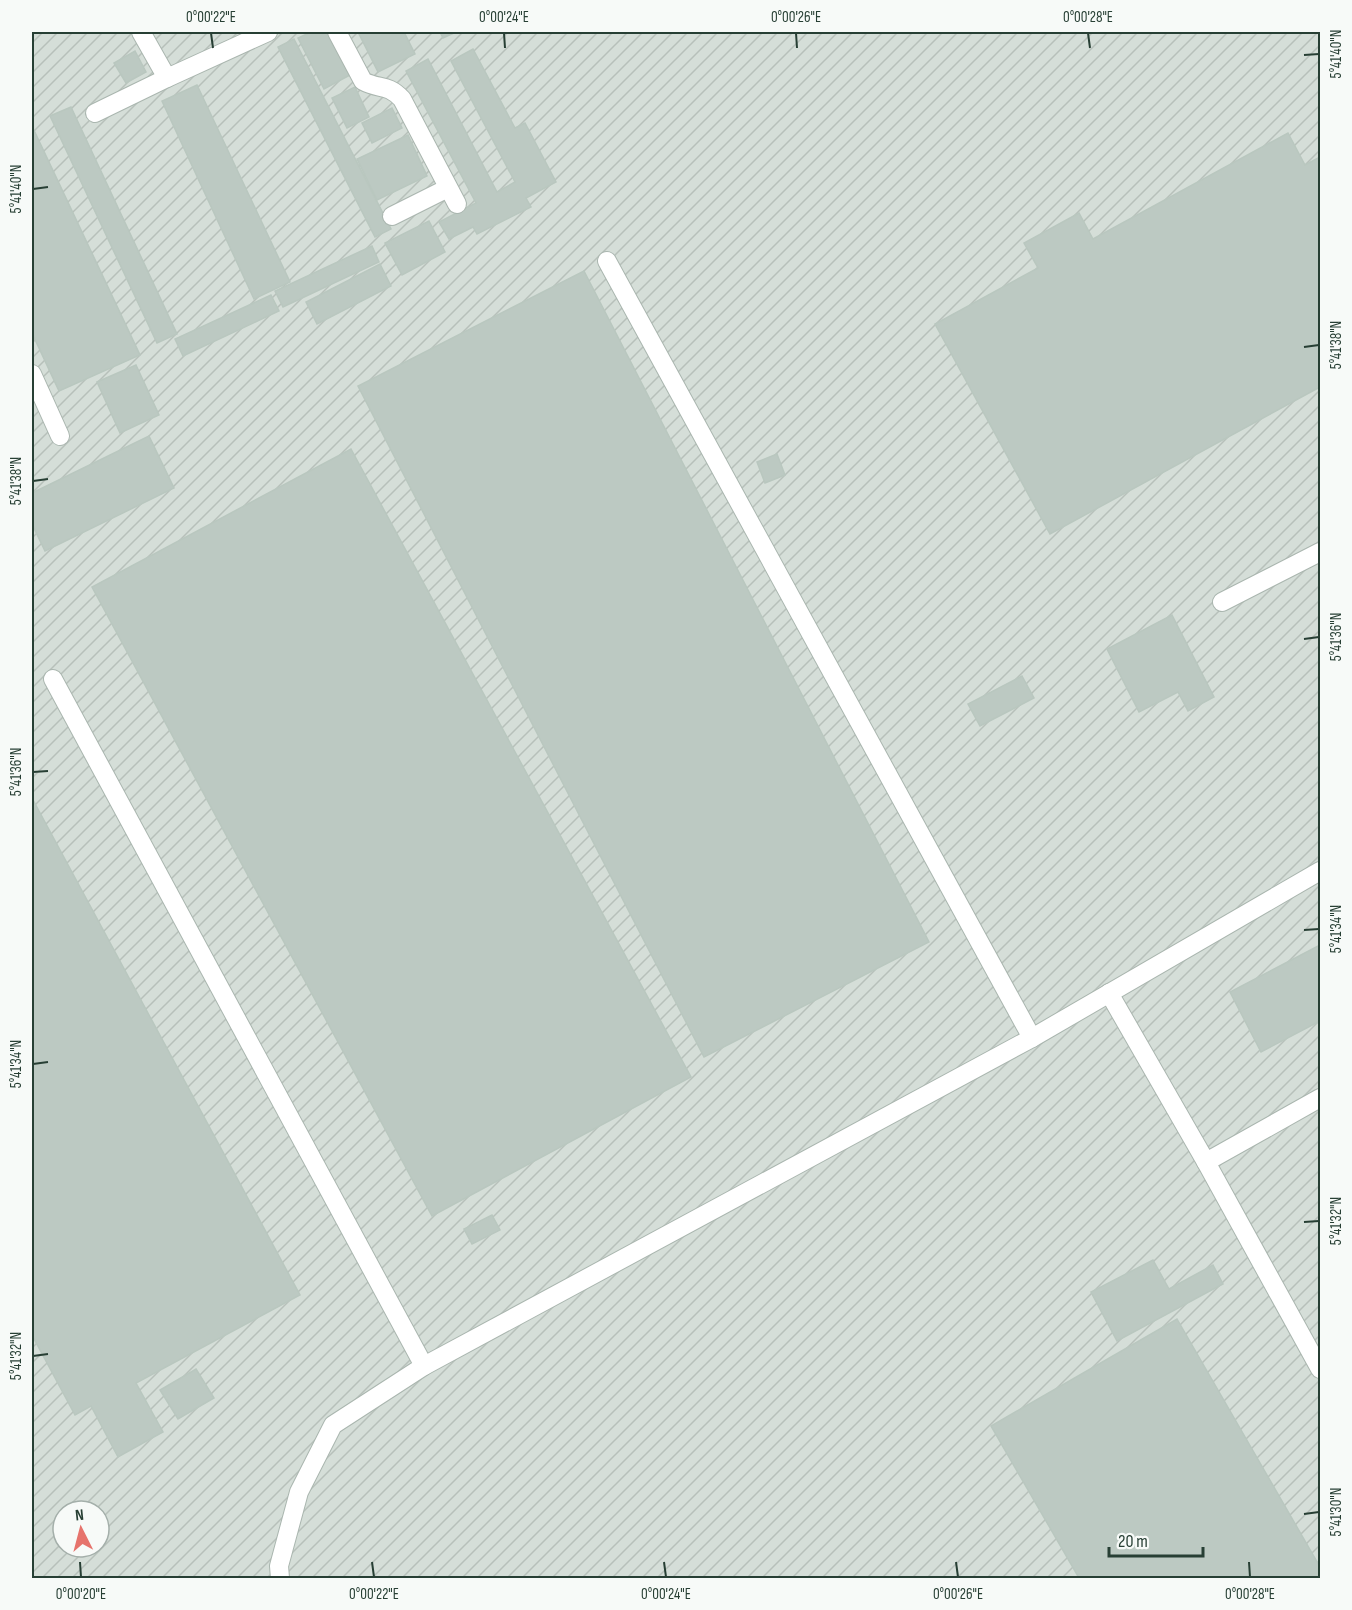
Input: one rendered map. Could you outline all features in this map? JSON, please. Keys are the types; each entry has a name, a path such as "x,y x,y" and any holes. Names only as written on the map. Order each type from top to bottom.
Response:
{"street":[{"path":"141,32 167,78"},
{"path":"94,113 268,32"},
{"path":"336,32 363,81 395,91 402,99 453,196 392,216"},
{"path":"607,261 1032,1038"},
{"path":"32,374 60,436"},
{"path":"1222,602 1320,552"},
{"path":"53,679 424,1366"},
{"path":"280,1578 279,1566 299,1492 333,1425 424,1366 1032,1038 1320,871"},
{"path":"1109,993 1206,1162 1320,1369"},
{"path":"1206,1162 1320,1098"}],"shaded area":[{"path":"32,32 1320,32 1320,1578 32,1578"}],"building":[{"path":"311,32 329,32 352,74 324,89 298,38"},
{"path":"358,32 404,32 415,54 378,72"},
{"path":"440,32 456,32 443,38"},
{"path":"294,39 391,229 375,237 278,47"},
{"path":"473,49 515,128 525,123 556,182 526,198 531,207 477,234 473,227 449,239 439,222 476,203 406,71 428,59 497,192 515,182 451,61"},
{"path":"135,51 146,72 126,83 114,63"},
{"path":"197,85 290,282 254,299 162,101"},
{"path":"355,87 369,117 347,128 332,98"},
{"path":"71,107 177,334 157,343 50,116"},
{"path":"392,108 402,128 372,143 362,123"},
{"path":"32,126 140,355 59,391 32,333"},
{"path":"1288,133 1305,165 1320,157 1320,387 1050,534 935,324 1038,268 1024,243 1079,213 1093,239"},
{"path":"408,135 427,176 377,200 357,159"},
{"path":"429,221 445,252 402,275 385,243"},
{"path":"372,246 379,262 283,307 275,291"},
{"path":"380,264 391,286 317,324 306,302"},
{"path":"584,271 929,942 704,1057 358,386"},
{"path":"271,295 279,311 183,356 175,339"},
{"path":"136,365 159,415 120,433 97,382"},
{"path":"149,436 174,488 45,551 32,524 32,493"},
{"path":"351,449 691,1077 432,1216 92,587"},
{"path":"777,454 785,475 765,483 757,462"},
{"path":"1172,615 1214,697 1188,711 1178,692 1139,712 1107,649"},
{"path":"1022,676 1034,698 980,726 968,704"},
{"path":"32,798 300,1295 136,1383 163,1432 118,1457 91,1406 75,1415 32,1335"},
{"path":"1320,945 1320,1021 1261,1052 1230,992"},
{"path":"492,1215 500,1230 472,1244 464,1229"},
{"path":"1153,1260 1169,1289 1213,1265 1223,1284 1117,1341 1091,1292"},
{"path":"1177,1319 1320,1567 1320,1578 1079,1578 991,1426"},
{"path":"196,1369 214,1398 178,1419 160,1390"}]}
